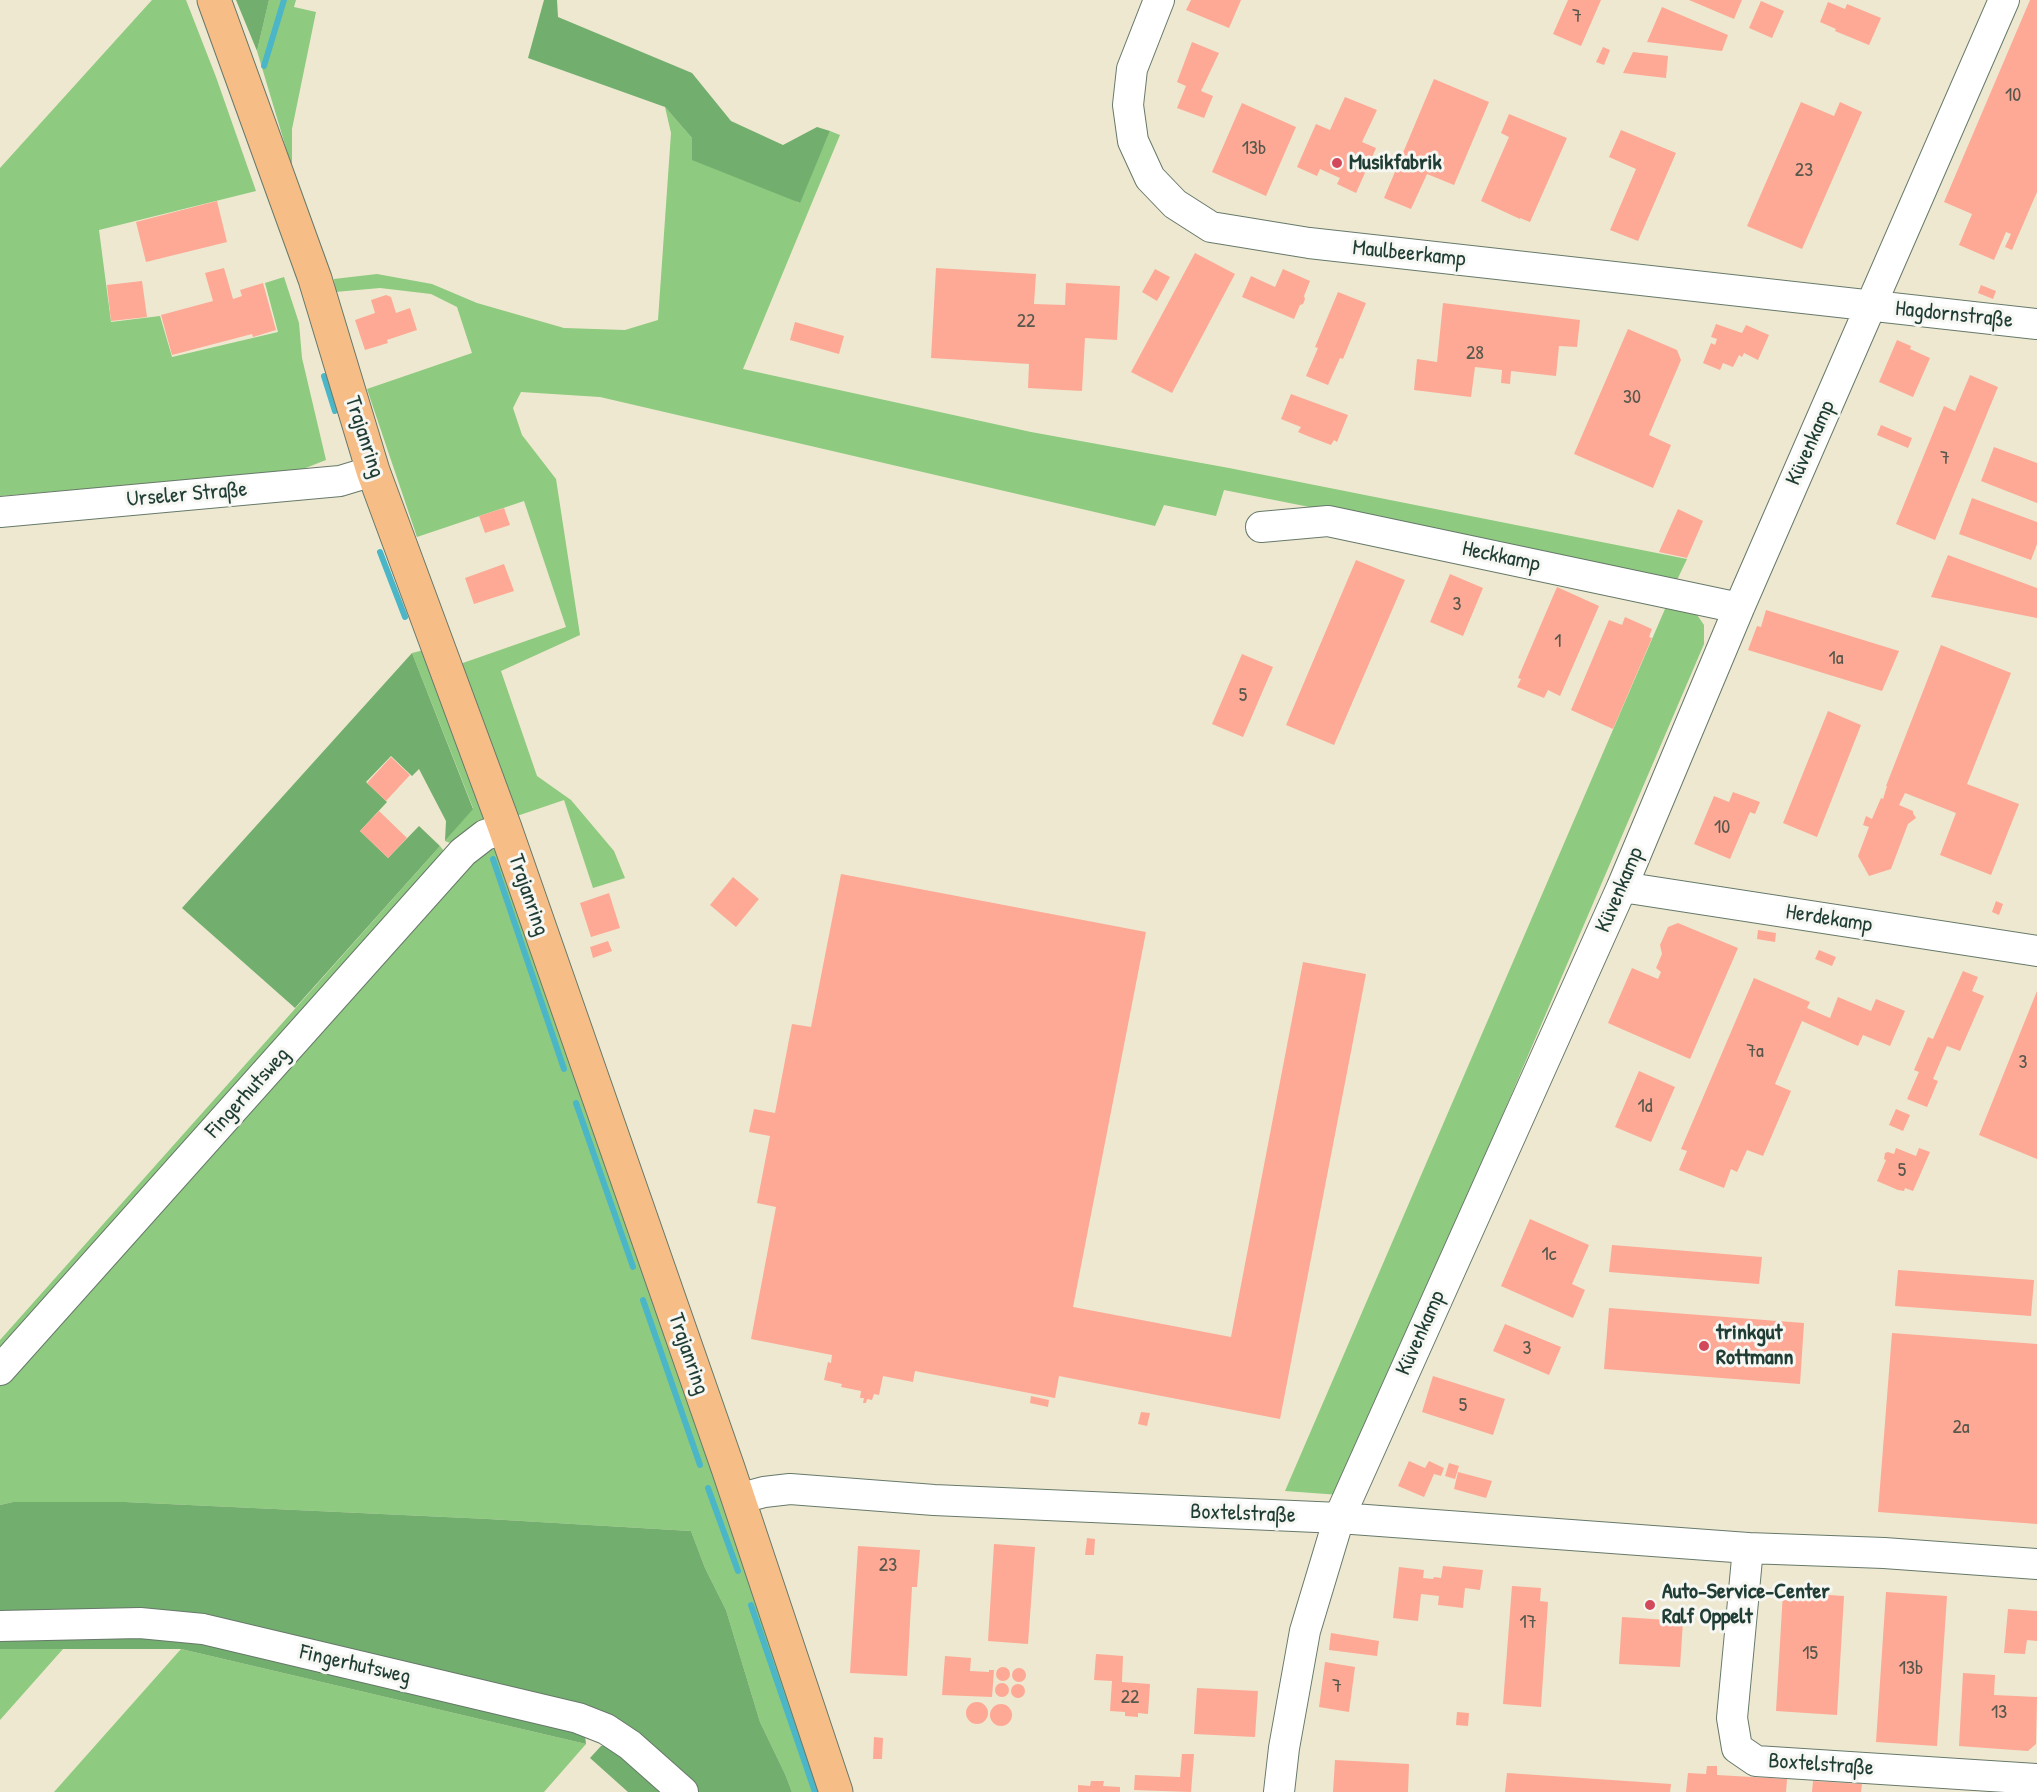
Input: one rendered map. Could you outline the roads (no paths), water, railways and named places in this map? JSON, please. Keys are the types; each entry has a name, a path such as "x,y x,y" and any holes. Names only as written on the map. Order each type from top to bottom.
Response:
{"main road":[{"name":"Trajanring","path":"213,0 315,279 374,471 505,828 738,1499 836,1792"}],"street":[{"name":"Maulbeerkamp","path":"1159,0 1132,69 1128,105 1133,141 1150,177 1175,204 1211,227 1309,243 1871,306"},
{"name":"Küvenkamp","path":"1279,1792 1284,1748 1305,1631 1339,1518 1622,887 1739,608 2004,0"},
{"name":"Hagdornstraße","path":"1871,306 2037,324"},
{"name":"Urseler Straße","path":"0,512 340,481 374,471"},
{"name":"Heckkamp","path":"1261,527 1328,521 1739,608"},
{"name":"Fingerhutsweg","path":"0,1371 463,852 485,835 505,828"},
{"name":"Herdekamp","path":"1622,887 2037,951"},
{"name":"Boxtelstraße","path":"738,1499 764,1492 790,1489 934,1500 1339,1518 1748,1548 1884,1553 2037,1564"},
{"name":"Boxtelstraße","path":"1748,1548 1732,1719 1737,1748 1756,1761 2037,1779"},
{"name":"Fingerhutsweg","path":"0,1626 140,1623 203,1629 578,1718 606,1729 630,1745 683,1792"}],"waterway":[{"path":"264,66 284,0"},
{"path":"324,376 335,411"},
{"path":"380,552 405,617"},
{"path":"493,859 564,1069"},
{"path":"576,1103 633,1267"},
{"path":"643,1300 700,1465"},
{"path":"708,1488 738,1571"},
{"path":"751,1605 815,1792"}],"place":[{"name":"Musikfabrik","path":"1337,163"},
{"name":"trinkgut Rottmann","path":"1704,1346"},
{"name":"Auto-Service-Center Ralf Oppelt","path":"1650,1605"}]}
